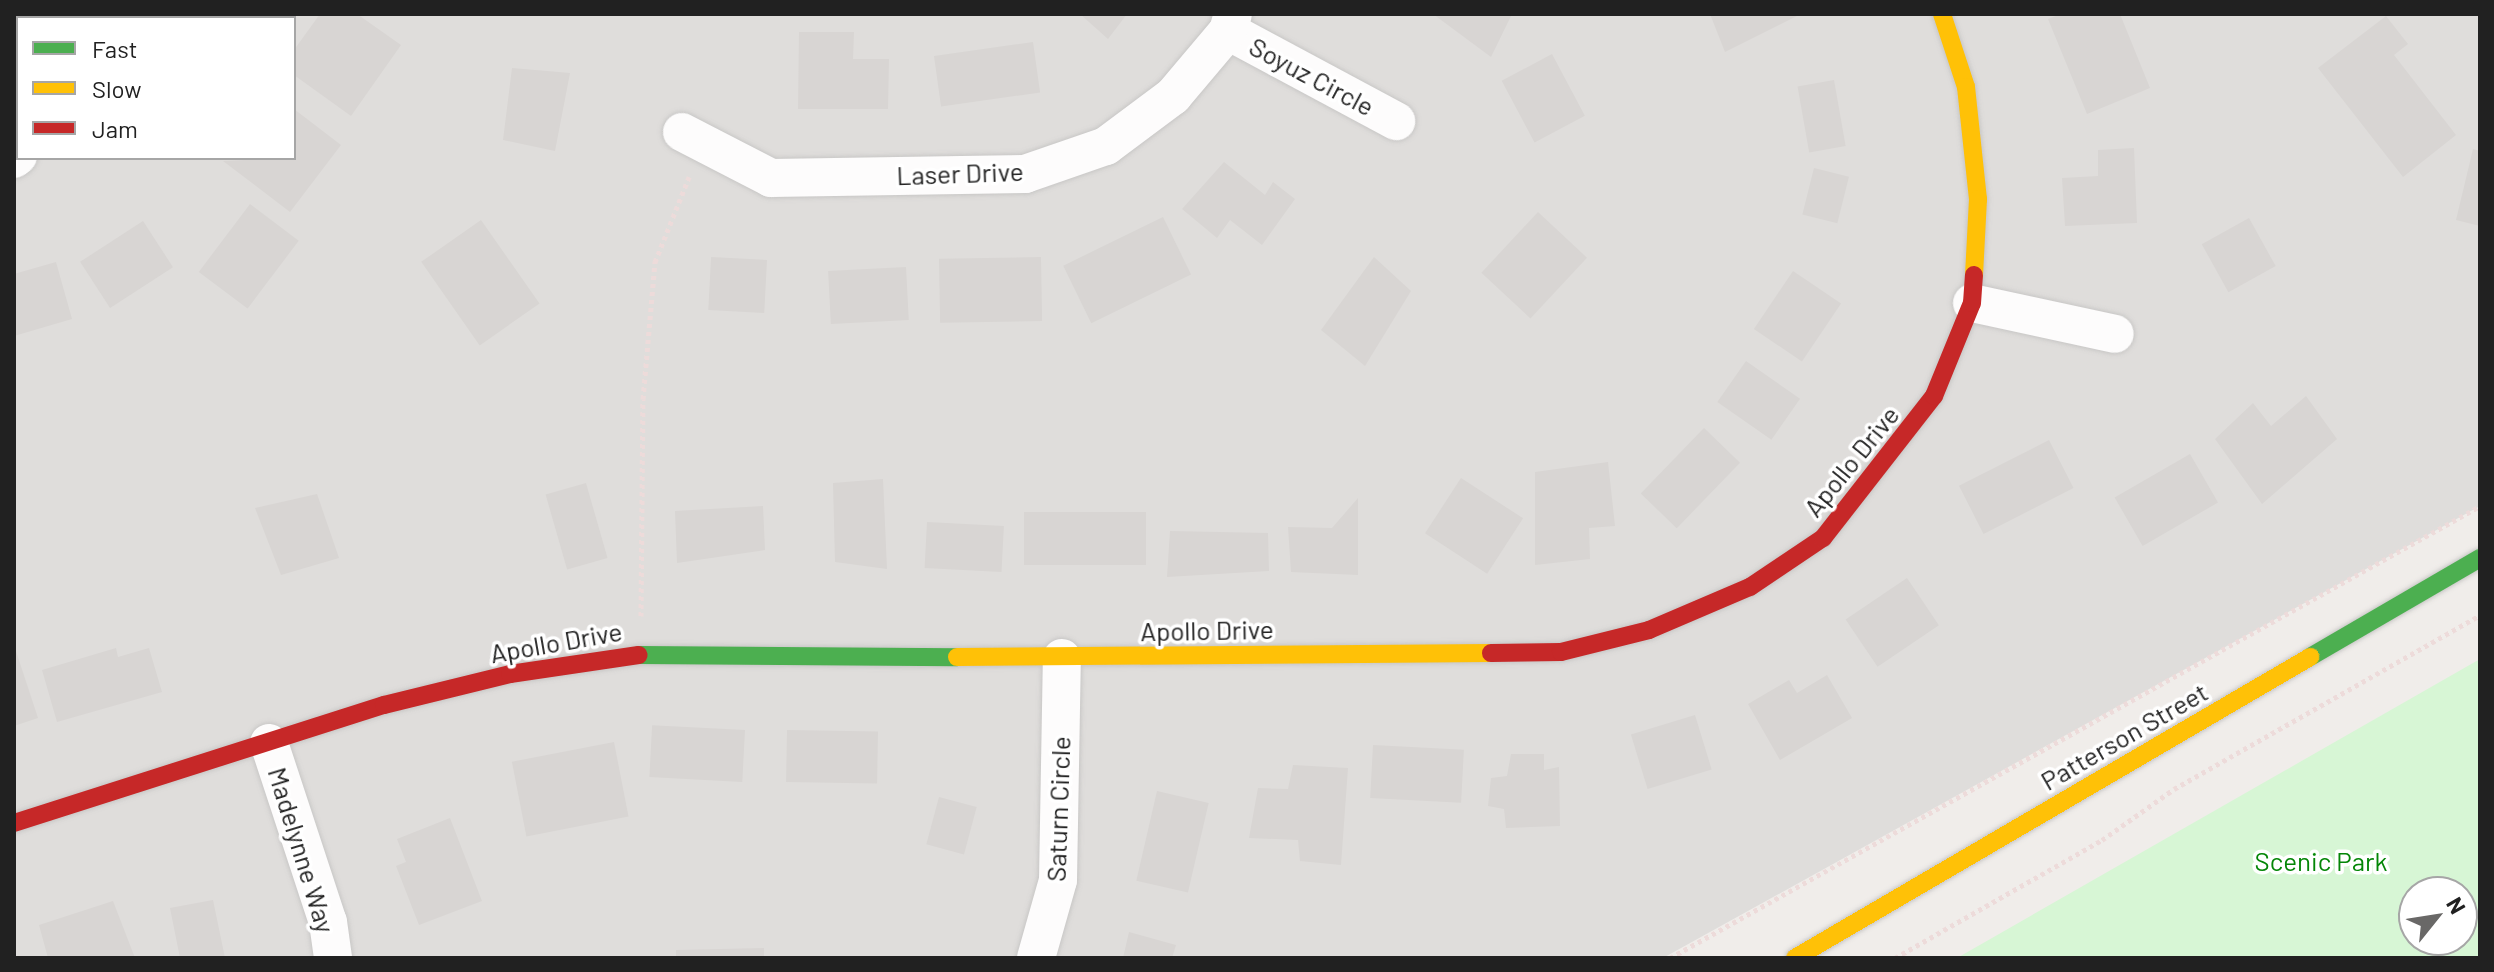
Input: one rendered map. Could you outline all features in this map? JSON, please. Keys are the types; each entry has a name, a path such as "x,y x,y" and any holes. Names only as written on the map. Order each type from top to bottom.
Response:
{"street":[{"name":"Apollo Drive","path":"14,823 384,705 510,674 643,654 1062,658 1561,652 1649,630 1750,587 1823,538 1934,396 1972,303 1978,199 1966,87 1942,14"},
{"name":"Soyuz Circle","path":"1231,22 1396,121"},
{"name":"Laser Drive","path":"693,137 771,178 1025,174 1106,146 1173,96 1231,22"},
{"path":"1972,303 2115,334"},
{"name":"Patterson Street","path":"1795,958 2480,558"},
{"name":"Saturn Circle","path":"1036,958 1058,880 1062,658"},
{"name":"Madelynne Way","path":"269,743 328,922 333,958"}],"path":[{"path":"643,654 643,399 655,262 693,137"},
{"path":"1670,958 2479,508"},
{"path":"1895,958 2102,840 2174,789 2480,615"}],"shaded area":[{"path":"14,14 2480,14 2480,506 1663,958 14,958"}],"green space":[{"name":"Scenic Park","path":"2480,659 2480,958 1957,958"}],"building":[{"path":"320,14 357,14 401,45 351,116 296,76 296,47"},
{"path":"1080,14 1127,14 1108,39"},
{"path":"1433,14 1509,14 1511,16 1491,57"},
{"path":"1710,14 1801,14 1725,52"},
{"path":"2061,14 2120,14 2150,88 2087,114 2048,19"},
{"path":"2386,16 2408,44 2394,55 2456,135 2403,177 2318,68"},
{"path":"799,32 854,32 853,59 889,59 888,109 798,109"},
{"path":"1033,42 1040,93 941,106 934,56"},
{"path":"1552,54 1585,116 1535,143 1502,81"},
{"path":"512,68 570,73 555,151 503,140"},
{"path":"1834,80 1846,146 1809,152 1798,86"},
{"path":"296,111 341,145 290,212 223,161 296,160"},
{"path":"2134,148 2137,223 2065,226 2062,178 2098,176 2098,150"},
{"path":"2473,149 2480,151 2480,226 2456,220"},
{"path":"1224,162 1265,195 1273,182 1295,199 1262,245 1230,220 1217,238 1182,209"},
{"path":"1814,168 1849,177 1837,223 1802,215"},
{"path":"250,204 299,241 248,309 199,272"},
{"path":"1538,212 1587,258 1530,318 1481,273"},
{"path":"1163,217 1191,275 1091,323 1063,266"},
{"path":"2249,218 2276,266 2228,292 2202,244"},
{"path":"481,220 540,304 480,345 421,262"},
{"path":"143,221 173,267 110,308 80,262"},
{"path":"711,257 767,260 764,313 708,310"},
{"path":"1041,257 1042,321 940,323 939,259"},
{"path":"1374,257 1411,291 1365,366 1321,330"},
{"path":"56,262 72,319 14,336 14,274"},
{"path":"906,267 909,320 831,324 828,271"},
{"path":"1793,271 1841,303 1802,361 1754,329"},
{"path":"1746,361 1800,399 1771,440 1717,402"},
{"path":"2306,396 2337,439 2262,504 2215,439 2253,403 2271,426"},
{"path":"1704,428 1740,463 1677,528 1641,493"},
{"path":"2049,440 2074,488 1984,534 1959,486"},
{"path":"2190,454 2218,502 2143,546 2115,498"},
{"path":"1608,462 1615,526 1589,528 1590,559 1535,565 1535,472"},
{"path":"1461,478 1523,518 1487,574 1425,533"},
{"path":"883,479 887,569 835,562 833,483"},
{"path":"586,483 607,558 567,570 546,495"},
{"path":"317,494 339,558 281,575 255,508"},
{"path":"1358,498 1358,575 1291,572 1288,527 1332,528"},
{"path":"763,506 765,550 677,563 675,511"},
{"path":"1024,512 1146,512 1146,565 1024,565"},
{"path":"927,522 1004,526 1001,572 925,568"},
{"path":"1170,531 1268,533 1269,571 1167,577"},
{"path":"1907,578 1939,625 1878,667 1846,619"},
{"path":"14,645 38,718 14,726"},
{"path":"116,648 118,657 149,648 162,692 57,722 42,670"},
{"path":"1827,675 1852,718 1780,760 1748,704 1789,680 1797,693"},
{"path":"1695,715 1712,770 1648,789 1631,735"},
{"path":"652,725 745,730 742,782 649,777"},
{"path":"787,730 878,732 877,784 786,782"},
{"path":"614,742 629,817 526,836 512,762"},
{"path":"1373,745 1464,750 1461,803 1370,798"},
{"path":"1511,754 1544,754 1544,770 1559,767 1560,826 1506,828 1504,809 1488,806 1491,778 1507,776"},
{"path":"1293,765 1348,768 1341,865 1300,861 1298,840 1249,838 1258,788 1288,789"},
{"path":"1157,791 1209,803 1188,893 1136,881"},
{"path":"939,797 977,807 964,854 926,844"},
{"path":"450,818 482,901 419,925 396,866 406,862 397,839"},
{"path":"213,900 225,958 180,958 170,908"},
{"path":"113,901 135,958 48,958 39,925"},
{"path":"1129,932 1176,945 1172,958 1123,958"},
{"path":"764,948 764,958 676,958 676,950"}],"traffic: fast":[{"path":"2310,657 2480,558"},
{"path":"639,655 957,657"}],"traffic: slow":[{"path":"1942,14 1966,87 1978,199 1974,275"},
{"path":"957,657 1491,653"},
{"path":"1795,958 2310,657"}],"traffic: jam":[{"path":"1491,653 1561,652 1649,630 1750,587 1823,538 1934,396 1972,303 1974,275"},
{"path":"14,823 384,705 510,674 639,655"}]}
